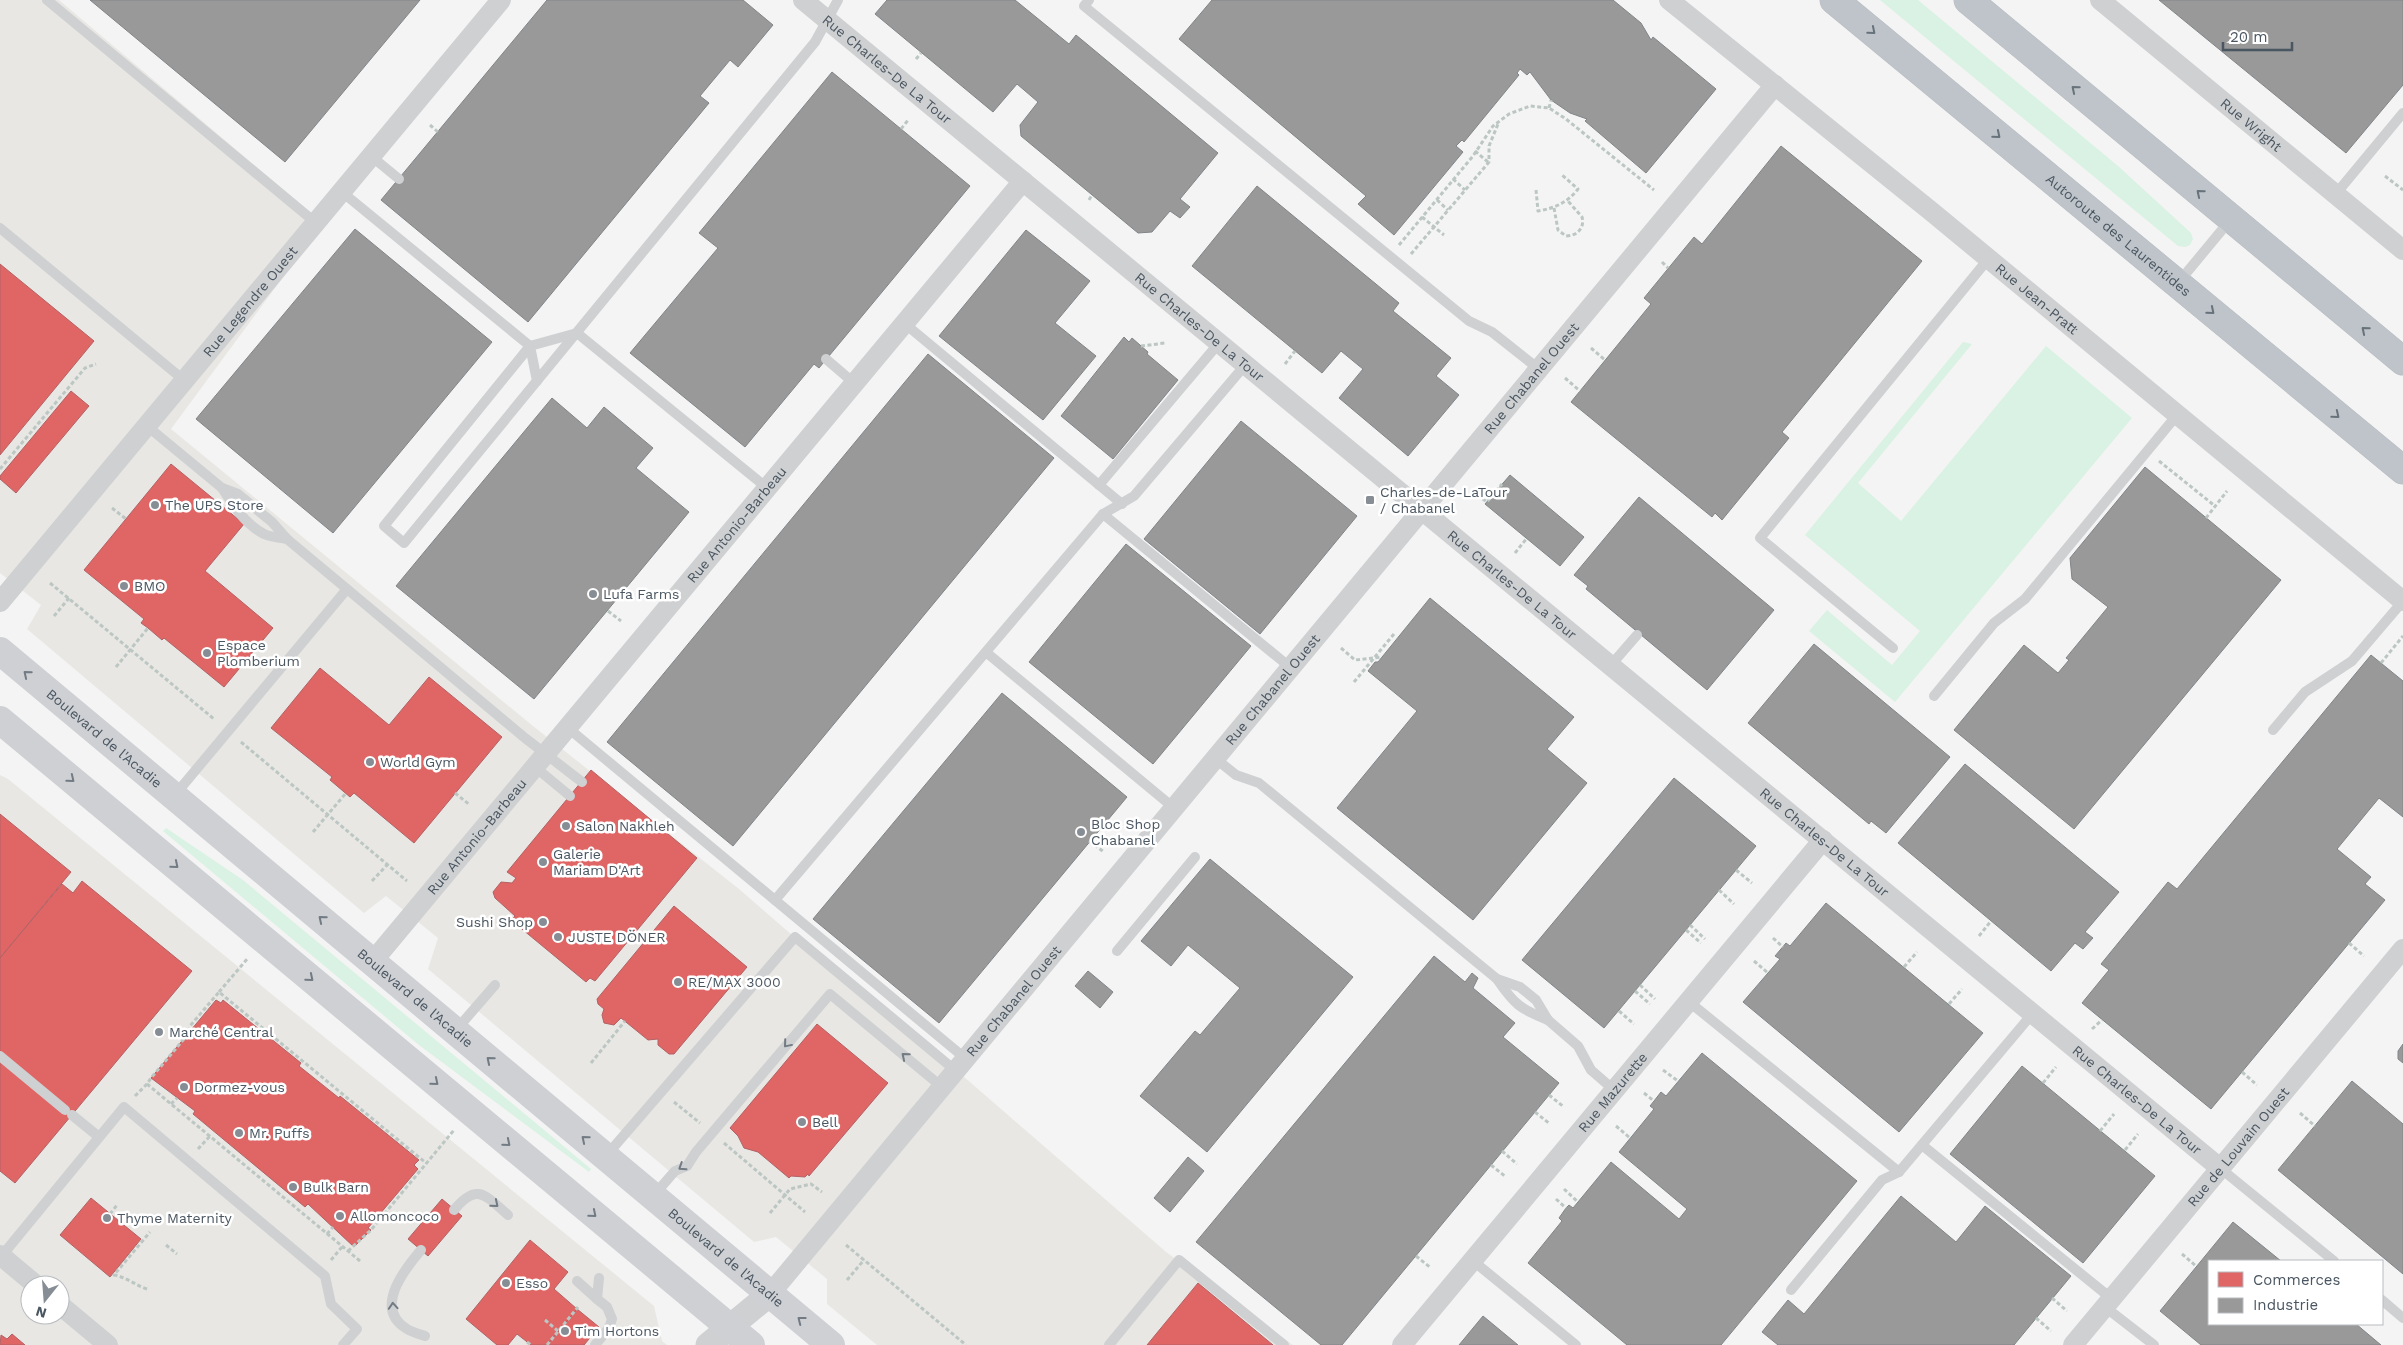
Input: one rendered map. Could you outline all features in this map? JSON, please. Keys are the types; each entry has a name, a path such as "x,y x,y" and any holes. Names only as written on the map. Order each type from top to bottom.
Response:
{"highway":[{"name":"Autoroute des Laurentides","path":"1834,0 2403,470"},
{"path":"1968,0 2403,361"}],"main road":[{"name":"Boulevard de l'Acadie","path":"0,651 832,1345"},
{"path":"0,720 744,1340"},
{"path":"0,745 33,748"}],"street":[{"name":"Rue Legendre Ouest","path":"0,602 501,0"},
{"name":"Rue Charles-De La Tour","path":"803,0 2220,1168"},
{"name":"Rue Jean-Pratt","path":"1669,0 1989,258 2403,601"},
{"name":"Rue Wright","path":"2100,0 2403,250"},
{"name":"Rue Chabanel Ouest","path":"708,1345 744,1340 770,1294 1775,85"},
{"name":"Rue Antonio-Barbeau","path":"373,961 1023,180"},
{"name":"Rue Mazurette","path":"1402,1345 1823,840"},
{"name":"Rue de Louvain Ouest","path":"2073,1345 2403,949"},
{"path":"0,1257 23,1275"},
{"path":"70,1313 108,1345"}],"lane":[{"path":"47,0 316,223"},
{"path":"577,332 530,346 384,526 404,543 815,42 838,0"},
{"path":"1089,0 1084,6 1470,321 1492,332 1540,370"},
{"path":"2335,195 2403,113"},
{"path":"371,156 399,178"},
{"path":"342,192 530,346 537,381"},
{"path":"2178,283 2231,219"},
{"path":"0,228 185,381"},
{"path":"1893,648 1760,538 1989,258"},
{"path":"904,323 1122,504"},
{"path":"577,332 767,488"},
{"path":"1099,485 1219,342"},
{"path":"826,359 854,383"},
{"path":"775,900 987,653 1103,514 1134,496 1246,364"},
{"path":"1934,696 1994,624 2025,599 2177,415"},
{"path":"147,426 222,488 238,494 272,522 287,540 525,738 570,796"},
{"path":"222,488 236,511 250,523 264,534 287,540"},
{"path":"1103,514 1292,668"},
{"path":"174,796 347,589"},
{"path":"2273,730 2305,692 2352,660 2403,601"},
{"path":"1611,665 1637,635"},
{"path":"987,653 1174,808"},
{"path":"568,728 805,925 961,1065"},
{"path":"1216,759 1236,775 1259,783 1497,979 1510,999 1525,1011 1548,1020 1572,1040 1591,1070 1614,1090"},
{"path":"541,760 582,782"},
{"path":"1117,951 1195,858"},
{"path":"606,1157 805,925"},
{"path":"795,937 961,1065"},
{"path":"1497,979 1520,987 1536,1000 1548,1020"},
{"path":"456,1031 494,985"},
{"path":"653,1197 675,1171 687,1166 696,1152 830,994 942,1087"},
{"path":"1688,1001 1899,1172"},
{"path":"1791,1290 1882,1180 1899,1172 2034,1013"},
{"path":"0,1056 99,1137"},
{"path":"0,1257 124,1107 321,1272 327,1283 331,1304 357,1329 343,1345"},
{"path":"1922,1145 2108,1303 2154,1345"},
{"path":"2220,1168 2333,1260"},
{"path":"454,1210 467,1196 479,1193 487,1197 508,1215"},
{"path":"421,1250 404,1272 393,1293 391,1306 396,1319 406,1329 425,1336"},
{"path":"1109,1345 1179,1260 1284,1345"},
{"path":"1472,1260 1576,1345"},
{"path":"597,1299 599,1278"},
{"path":"576,1281 607,1308 612,1319 609,1328 594,1345"},
{"path":"2383,1301 2403,1318"}],"path":[{"path":"916,59 921,53"},
{"path":"1549,108 1551,100"},
{"path":"1399,245 1453,180 1488,132 1509,114 1530,106 1549,108 1566,119 1654,190"},
{"path":"901,129 909,119"},
{"path":"1411,255 1488,162 1488,146 1500,121"},
{"path":"430,125 438,132"},
{"path":"1475,151 1488,162"},
{"path":"1536,190 1538,211 1554,208 1567,200 1578,189 1562,175"},
{"path":"2385,176 2403,190"},
{"path":"1453,180 1465,190"},
{"path":"1088,200 1092,195"},
{"path":"1437,200 1448,210"},
{"path":"1554,208 1558,230 1566,236 1576,234 1582,226 1582,216 1567,200"},
{"path":"1422,217 1444,236"},
{"path":"1662,262 1668,268"},
{"path":"1141,346 1165,343"},
{"path":"1591,348 1606,360"},
{"path":"1285,364 1295,351"},
{"path":"0,469 85,368 96,364"},
{"path":"1565,378 1580,391"},
{"path":"2156,457 2215,506"},
{"path":"1472,491 1487,502 1502,484"},
{"path":"2206,518 2227,491"},
{"path":"112,508 126,518"},
{"path":"1515,553 1527,538"},
{"path":"50,582 214,719"},
{"path":"54,616 69,598"},
{"path":"608,611 621,621"},
{"path":"116,667 148,628"},
{"path":"1354,682 1394,634"},
{"path":"2381,662 2403,636"},
{"path":"1341,648 1355,660 1382,657"},
{"path":"241,741 407,881"},
{"path":"313,832 346,793"},
{"path":"456,793 470,805"},
{"path":"1089,841 1104,852"},
{"path":"372,882 388,864"},
{"path":"1736,870 1752,883"},
{"path":"1719,890 1734,904"},
{"path":"1978,936 1991,921"},
{"path":"1690,926 1705,939"},
{"path":"1686,930 1701,944"},
{"path":"1773,938 1783,947"},
{"path":"2349,943 2364,956"},
{"path":"1904,968 1917,952"},
{"path":"250,956 190,1026 188,1033 165,1059 147,1084 360,1261"},
{"path":"1754,961 1768,973"},
{"path":"1640,985 1655,998"},
{"path":"1949,1004 1962,989"},
{"path":"1635,991 1650,1004"},
{"path":"219,992 426,1163"},
{"path":"1619,1011 1634,1024"},
{"path":"2092,1029 2102,1020"},
{"path":"591,1062 625,1021"},
{"path":"2043,1084 2056,1067"},
{"path":"1663,1070 1678,1082"},
{"path":"2242,1072 2257,1085"},
{"path":"1644,1093 1654,1101"},
{"path":"1549,1095 1564,1107"},
{"path":"171,1104 177,1098"},
{"path":"685,1110 705,1127"},
{"path":"1535,1112 1550,1124"},
{"path":"2300,1113 2315,1126"},
{"path":"2100,1131 2114,1114"},
{"path":"1616,1126 1630,1138"},
{"path":"348,1251 371,1230 456,1128"},
{"path":"2124,1150 2138,1134"},
{"path":"719,1140 805,1212"},
{"path":"227,1150 231,1145"},
{"path":"1502,1151 1517,1164"},
{"path":"1491,1165 1506,1177"},
{"path":"770,1213 793,1188 808,1184 814,1185 822,1192"},
{"path":"1564,1189 1578,1202"},
{"path":"1556,1199 1566,1208"},
{"path":"110,1214 118,1204"},
{"path":"327,1234 333,1227"},
{"path":"147,1289 134,1285 123,1277 114,1275 150,1232"},
{"path":"166,1245 177,1254"},
{"path":"846,1245 966,1345"},
{"path":"2182,1254 2196,1266"},
{"path":"1416,1256 1431,1268"},
{"path":"847,1280 864,1260"},
{"path":"2052,1298 2068,1311"},
{"path":"546,1345 578,1306"},
{"path":"2036,1318 2051,1331"},
{"path":"545,1320 558,1332"},
{"path":"527,1342 531,1345"}],"shaded area":[{"path":"0,0 59,0 323,223 171,429 533,726 739,889 822,961 933,1050 1165,1251 1214,1289 1293,1345 877,1345 827,1304 827,1279 776,1237 754,1242 428,969 438,938 386,896 364,913 27,629 41,605 0,573"},
{"name":"Marché Central","path":"0,775 8,779 654,1306 662,1341 667,1345 0,1345"}],"green space":[{"path":"1880,0 1918,0 2118,166 2191,233 2193,239 2190,245 2185,247 2178,246"},
{"path":"1963,342 1972,344 1858,483 1901,521 2046,346 2132,418 1895,702 1809,631 1827,610 1892,665 1920,631 1805,535"},
{"path":"166,828 243,880 591,1169 589,1172 419,1045 163,831"}],"building: Commerces":[{"path":"0,264 94,341 0,455"},
{"path":"71,391 89,406 16,493 0,479 0,476"},
{"path":"171,464 244,524 205,571 273,628 224,687 164,638 162,640 141,623 144,619 84,570"},
{"path":"320,668 389,725 429,677 502,737 414,843 354,793 350,797 330,780 332,777 271,728"},
{"path":"591,770 697,858 595,981 590,978 586,982 511,920 515,916 495,898 493,892 501,882 512,883 516,878 507,872"},
{"path":"0,814 71,872 0,958"},
{"path":"82,881 192,971 15,1183 0,1171 0,958 62,884 73,893"},
{"path":"674,906 747,967 674,1054 669,1054 658,1045 658,1039 648,1040 621,1018 614,1025 604,1023 602,1015 604,1009 598,1004 597,999"},
{"path":"216,1000 221,1003 223,1000 301,1063 299,1066 339,1098 340,1096 419,1160 414,1165 418,1169 368,1228 371,1230 354,1247 308,1204 305,1207 193,1114 195,1111 151,1078"},
{"path":"817,1024 888,1083 809,1176 808,1174 805,1177 791,1176 789,1178 758,1152 744,1148 738,1136 730,1128"},
{"path":"91,1198 141,1239 110,1277 60,1235"},
{"path":"442,1199 462,1216 428,1256 408,1239"},
{"path":"530,1240 568,1272 554,1289 577,1309 547,1345 531,1345 517,1334 508,1345 497,1345 466,1319"},
{"path":"1198,1283 1273,1345 1147,1345"},
{"path":"577,1309 599,1327 584,1345 547,1345"},
{"path":"12,1334 25,1345 0,1345 1,1335 7,1339"}],"building: Industrie":[{"path":"90,0 420,0 285,162"},
{"path":"547,0 743,0 773,25 738,67 730,60 700,96 709,103 528,322 381,200"},
{"path":"887,0 1015,0 1069,44 1076,35 1218,153 1180,199 1190,207 1180,218 1170,211 1152,232 1138,233 1021,136 1020,125 1038,102 1017,84 993,112 875,14"},
{"path":"1212,0 1613,0 1641,23 1651,40 1653,37 1716,89 1646,173 1585,121 1587,119 1570,113 1551,100 1530,72 1527,75 1520,69 1517,73 1519,75 1464,142 1462,140 1456,146 1463,152 1394,235 1358,204 1366,196 1179,39"},
{"path":"2159,0 2403,0 2403,85 2346,153"},
{"path":"832,72 970,186 819,368 814,364 745,447 630,353 718,248 699,233"},
{"path":"1781,146 1922,261 1782,432 1789,438 1722,520 1715,513 1712,517 1571,402 1651,304 1644,298 1694,237 1702,244"},
{"path":"1257,186 1399,303 1393,311 1451,358 1436,376 1459,395 1408,456 1339,398 1363,369 1341,351 1322,373 1192,266"},
{"path":"355,229 492,342 333,533 196,419"},
{"path":"1026,230 1090,281 1055,323 1096,356 1043,420 939,336"},
{"path":"1124,337 1129,342 1132,338 1148,352 1147,354 1178,380 1113,459 1061,416"},
{"path":"928,354 1054,458 733,846 607,742"},
{"path":"552,398 587,428 604,407 653,448 636,468 689,512 534,699 396,586"},
{"path":"1241,421 1357,516 1260,634 1144,539"},
{"path":"2145,467 2281,580 2074,829 1954,730 2024,645 2058,673 2069,660 2066,658 2108,607 2072,579 2070,558"},
{"path":"1510,475 1584,537 1560,566 1485,504"},
{"path":"1639,497 1774,610 1707,690 1586,589 1588,586 1574,575"},
{"path":"1126,544 1251,646 1153,764 1029,662"},
{"path":"1430,598 1574,717 1547,749 1587,783 1473,920 1337,808 1417,711 1368,671 1375,662 1378,662"},
{"path":"1814,644 1950,757 1886,833 1871,821 1869,824 1748,723"},
{"path":"2371,655 2403,681 2403,817 2379,798 2337,849 2371,877 2365,884 2385,900 2211,1109 2082,1003 2109,970 2101,964 2168,882 2177,889"},
{"path":"1002,693 1127,797 939,1023 813,919"},
{"path":"1965,764 2119,892 2085,932 2093,938 2083,949 2075,943 2051,971 1898,843"},
{"path":"1674,778 1756,846 1604,1028 1522,960"},
{"path":"1210,859 1353,977 1207,1152 1140,1096 1195,1031 1200,1035 1240,988 1188,945 1171,966 1141,941"},
{"path":"1826,903 1983,1033 1899,1132 1743,1002 1780,959 1775,956 1786,943 1790,946"},
{"path":"1434,956 1465,982 1472,973 1478,978 1473,988 1515,1023 1503,1037 1559,1083 1342,1345 1321,1345 1196,1242"},
{"path":"1088,971 1113,992 1100,1008 1075,986"},
{"path":"2403,1044 2403,1063 2398,1059 2398,1051"},
{"path":"1702,1053 1857,1181 1721,1345 1627,1345 1528,1263 1562,1221 1559,1218 1566,1208 1569,1205 1573,1208 1611,1162 1679,1219 1687,1209 1619,1152 1654,1109 1650,1106 1661,1092 1666,1096"},
{"path":"2022,1066 2155,1176 2083,1263 1950,1154"},
{"path":"2352,1081 2403,1124 2403,1274 2278,1170"},
{"path":"1188,1157 1204,1171 1170,1212 1154,1198"},
{"path":"1901,1196 1956,1242 1985,1206 2071,1276 2014,1345 1778,1345 1762,1332 1788,1300 1804,1314"},
{"path":"2233,1222 2280,1260 2208,1260 2208,1325 2357,1325 2381,1345 2201,1345 2160,1311"},
{"path":"1483,1316 1518,1345 1459,1345"}],"place":[{"name":"Charles-de-LaTour / Chabanel","path":"1370,500"},
{"name":"The UPS Store","path":"155,505"},
{"name":"BMO","path":"124,586"},
{"name":"Lufa Farms","path":"593,594"},
{"name":"Espace Plomberium","path":"207,653"},
{"name":"World Gym","path":"370,762"},
{"name":"Salon Nakhleh","path":"566,826"},
{"name":"Bloc Shop Chabanel","path":"1081,832"},
{"name":"Galerie Mariam D'Art","path":"543,862"},
{"name":"Sushi Shop","path":"543,922"},
{"name":"JUSTE DÖNER","path":"558,937"},
{"name":"RE/MAX 3000","path":"678,982"},
{"name":"Marché Central","path":"159,1032"},
{"name":"Dormez-vous","path":"184,1087"},
{"name":"Bell","path":"802,1122"},
{"name":"Mr. Puffs","path":"239,1133"},
{"name":"Bulk Barn","path":"293,1187"},
{"name":"Allomoncoco","path":"340,1216"},
{"name":"Thyme Maternity","path":"107,1218"},
{"name":"Esso","path":"506,1283"},
{"name":"Tim Hortons","path":"565,1331"}]}
